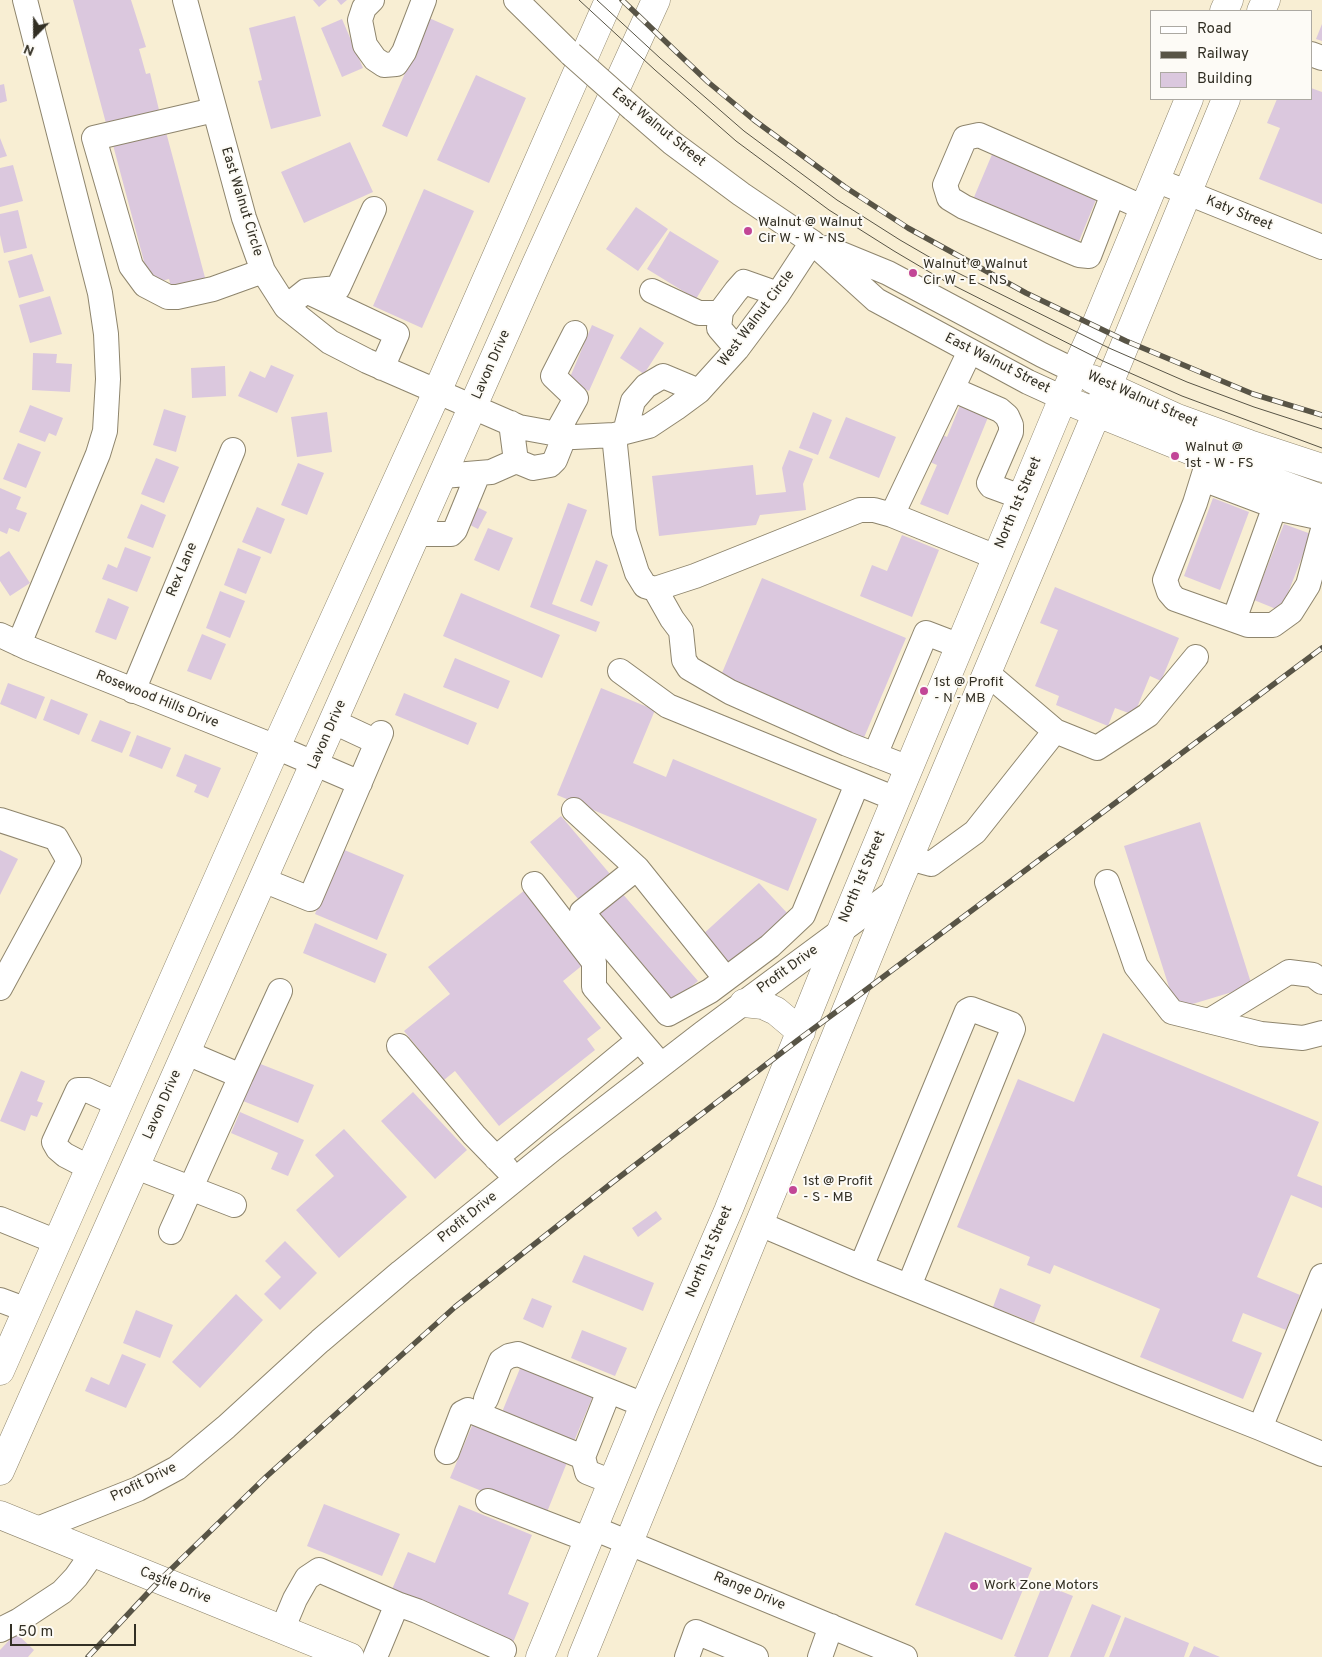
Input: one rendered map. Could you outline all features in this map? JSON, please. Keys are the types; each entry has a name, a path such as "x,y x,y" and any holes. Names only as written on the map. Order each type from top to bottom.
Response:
{"main road":[{"path":"3,1358 27,1310 276,747 437,392 609,0"},
{"name":"Lavon Drive","path":"0,1471 536,264 656,0"},
{"name":"North 1st Street","path":"540,1657 644,1405 728,1211 841,931 996,557 1095,327 1189,100"},
{"path":"582,1657 909,858 1108,386 1226,100"},
{"name":"West Walnut Street","path":"1075,371 1177,418 1322,468"},
{"name":"West Walnut Street","path":"1063,398 1206,469 1322,499"},
{"path":"744,1002 763,1005 776,1011 801,1032"},
{"path":"728,1211 760,1224"},
{"name":"Castle Drive","path":"0,1515 350,1657"}],"street":[{"path":"9,639 98,454 105,431 108,378 106,334 100,293 25,0"},
{"name":"East Walnut Circle","path":"185,0 244,218 263,271 286,307 330,342 382,368 474,407"},
{"path":"372,0 364,8 360,20 365,45 375,60 384,65 396,64 404,52 424,0"},
{"name":"East Walnut Street","path":"516,0 571,54 671,142 741,194 812,242 876,300 970,351 1063,398"},
{"path":"214,110 94,138 131,266 145,285 168,297 177,297 221,286 263,271"},
{"path":"1113,194 1089,256 1079,255 964,207 949,198 945,185 965,138 979,135 1113,194 1144,208"},
{"name":"Katy Street","path":"1156,180 1322,248"},
{"path":"286,307 306,292 338,288 374,209"},
{"name":"East Walnut Street","path":"812,242 888,273 1075,371"},
{"name":"West Walnut Circle","path":"474,407 519,427 574,437 620,434 649,426 699,390 737,350 778,294 812,242"},
{"path":"737,350 719,328 721,313 736,291 744,282 778,294"},
{"path":"652,291 698,313 721,313"},
{"path":"306,292 397,334 382,368"},
{"path":"443,476 491,472 516,461 533,468 550,465 555,460 561,434 576,398 553,376 575,333"},
{"path":"892,515 970,351"},
{"path":"699,390 663,376 646,386 633,402 620,434 624,532 637,573 645,586 655,589 694,576 860,510 874,510 892,515 996,557"},
{"path":"952,390 1000,410 1007,416 1011,425 1011,432 989,483 991,486 1021,497"},
{"path":"511,424 516,461"},
{"name":"Rex Lane","path":"133,691 233,450"},
{"path":"1322,518 1275,506 1206,469 1165,580 1169,592 1175,599 1248,625 1273,626 1291,612 1308,585 1322,533"},
{"path":"417,534 451,534 455,530 478,474"},
{"path":"1234,620 1275,506"},
{"path":"655,589 681,631 684,660 690,668 730,692 909,768"},
{"path":"875,755 926,633 960,646"},
{"name":"Rosewood Hills Drive","path":"9,639 360,783"},
{"path":"987,673 1055,731 1097,748 1148,715 1196,658"},
{"path":"620,671 668,706 896,799"},
{"path":"263,880 310,899 379,738 334,722"},
{"path":"909,858 932,864 974,832 1055,731"},
{"path":"637,868 582,912 668,1014 727,978 770,946 803,915 857,784"},
{"path":"574,810 637,868 727,978 744,1002"},
{"path":"0,820 56,838 69,861 0,988"},
{"path":"1107,882 1136,966 1172,1012 1261,1034 1303,1038 1322,1033"},
{"path":"534,884 594,962 594,987 661,1066"},
{"name":"Profit Drive","path":"35,1530 138,1489 177,1468 226,1428 334,1328 516,1178 744,1002 896,891"},
{"path":"1209,1021 1289,972 1313,975 1322,982"},
{"path":"727,978 744,1002"},
{"path":"171,1232 280,990"},
{"path":"861,1267 967,1011 971,1009 1011,1024 1013,1029 909,1286"},
{"path":"496,1158 639,1040"},
{"path":"399,1046 474,1135 516,1178"},
{"path":"187,1053 241,1076"},
{"path":"90,1168 65,1155 54,1142 78,1090 87,1090 118,1104"},
{"path":"136,1166 234,1205"},
{"path":"760,1224 861,1267 1322,1454"},
{"path":"2,1226 57,1242"},
{"path":"1260,1428 1322,1276"},
{"path":"0,1300 27,1310"},
{"path":"486,1399 501,1360 518,1354 644,1405"},
{"path":"609,1391 583,1457 587,1472 612,1482"},
{"path":"447,1452 462,1413 468,1410 583,1457"},
{"name":"Range Drive","path":"488,1501 591,1534 629,1542 905,1657"},
{"path":"0,1630 18,1621 62,1592 76,1577 93,1553"},
{"path":"282,1630 295,1599 307,1578 319,1570 504,1650"},
{"path":"375,1657 397,1604"},
{"path":"820,1657 831,1626"},
{"path":"687,1657 696,1632 756,1657"}],"building":[{"path":"73,0 131,0 146,47 139,49 146,74 150,73 160,114 107,127"},
{"path":"313,0 327,0 319,7"},
{"path":"337,0 347,0 341,5"},
{"path":"295,16 321,116 271,129 258,81 262,80 249,28"},
{"path":"429,18 454,29 407,137 382,126"},
{"path":"342,19 363,68 342,77 321,28"},
{"path":"1322,24 1322,41 1316,39"},
{"path":"476,75 526,98 489,183 437,160"},
{"path":"4,84 7,101 0,103 0,85"},
{"path":"1312,88 1322,92 1322,204 1259,179 1280,128 1267,123 1277,100 1312,100"},
{"path":"166,132 207,285 173,294 169,279 150,284 113,145"},
{"path":"0,138 7,156 0,158"},
{"path":"350,142 373,192 304,223 281,172"},
{"path":"993,152 1098,195 1077,246 972,202"},
{"path":"13,165 23,201 0,207 0,168"},
{"path":"424,189 474,211 422,328 373,306"},
{"path":"636,207 668,229 638,271 606,249"},
{"path":"18,210 27,248 4,253 0,235 0,214"},
{"path":"670,231 719,261 696,299 647,269"},
{"path":"32,254 44,291 19,298 8,261"},
{"path":"50,296 62,334 30,343 19,305"},
{"path":"592,325 614,335 589,391 568,382"},
{"path":"640,327 664,343 644,374 620,358"},
{"path":"33,353 57,354 56,363 72,364 70,392 32,390"},
{"path":"271,365 294,375 277,413 238,396 250,371 265,378"},
{"path":"225,366 226,396 192,398 191,368"},
{"path":"963,398 991,410 948,515 920,504 937,465 925,460 937,432 947,437"},
{"path":"30,405 63,418 56,436 49,433 45,442 19,432"},
{"path":"164,409 186,416 176,452 153,445"},
{"path":"327,412 332,452 297,457 291,417"},
{"path":"813,412 832,420 818,455 799,448"},
{"path":"846,417 896,437 879,478 829,458"},
{"path":"18,443 41,452 26,488 3,479"},
{"path":"789,450 813,459 803,484 806,510 760,515 756,525 659,536 652,476 753,465 756,495 786,492 782,468"},
{"path":"156,458 179,467 164,503 141,494"},
{"path":"298,463 324,473 307,515 281,505"},
{"path":"0,488 21,497 16,509 27,513 19,532 9,528 7,534 0,531"},
{"path":"1213,498 1249,512 1220,590 1184,576"},
{"path":"568,503 587,510 552,604 600,622 596,632 530,607"},
{"path":"141,504 166,515 153,548 127,538"},
{"path":"471,504 487,512 478,529 462,521"},
{"path":"257,507 285,519 271,554 242,542"},
{"path":"1284,524 1311,534 1281,611 1254,600"},
{"path":"488,528 513,538 499,571 474,560"},
{"path":"902,535 939,550 912,617 860,596 872,565 887,571"},
{"path":"125,547 151,557 137,592 102,579 108,564 117,568"},
{"path":"238,548 261,557 246,594 224,585"},
{"path":"9,551 30,583 10,596 0,581 0,557"},
{"path":"596,560 608,565 592,606 580,601"},
{"path":"762,578 906,638 863,740 719,680"},
{"path":"1055,587 1179,638 1161,681 1150,676 1134,715 1115,708 1108,726 1056,705 1059,696 1035,686 1058,630 1040,623"},
{"path":"220,591 245,601 230,638 206,628"},
{"path":"461,593 560,635 542,678 443,636"},
{"path":"108,598 129,607 116,640 95,632"},
{"path":"202,634 226,644 211,680 187,671"},
{"path":"455,658 510,681 498,709 443,687"},
{"path":"8,683 45,697 36,719 0,704"},
{"path":"601,688 655,710 633,763 666,777 673,759 817,819 788,891 557,795"},
{"path":"404,693 477,723 468,745 395,715"},
{"path":"51,699 88,714 79,735 43,720"},
{"path":"100,720 131,732 122,753 91,741"},
{"path":"137,735 171,748 162,769 129,756"},
{"path":"185,754 221,768 208,798 194,792 197,785 176,776"},
{"path":"561,816 610,874 579,900 530,842"},
{"path":"1200,822 1252,986 1176,1009 1124,846"},
{"path":"342,849 404,875 377,940 315,914"},
{"path":"0,850 18,859 0,895"},
{"path":"759,883 789,915 731,968 701,936"},
{"path":"525,890 584,964 563,981 601,1028 587,1039 595,1050 499,1126 455,1071 444,1080 404,1031 450,994 428,967"},
{"path":"621,892 698,981 667,1007 591,918"},
{"path":"315,923 387,954 375,983 303,953"},
{"path":"1103,1033 1319,1122 1297,1176 1322,1186 1322,1208 1291,1195 1257,1277 1300,1295 1286,1330 1243,1313 1232,1341 1262,1353 1243,1399 1140,1357 1160,1309 1054,1265 1050,1274 1027,1265 1030,1257 957,1227 1018,1079 1074,1102"},
{"path":"258,1063 314,1085 298,1123 243,1101"},
{"path":"21,1071 45,1081 37,1101 43,1103 37,1117 31,1115 25,1131 0,1121"},
{"path":"413,1092 467,1150 435,1179 381,1121"},
{"path":"240,1112 304,1140 288,1176 271,1169 278,1153 231,1133"},
{"path":"344,1129 407,1197 339,1258 296,1210 334,1176 315,1155"},
{"path":"656,1211 662,1219 638,1237 632,1228"},
{"path":"285,1241 317,1273 280,1310 264,1294 281,1277 265,1261"},
{"path":"584,1255 654,1283 643,1311 572,1282"},
{"path":"1000,1288 1041,1305 1034,1323 993,1307"},
{"path":"236,1294 263,1320 200,1388 172,1362"},
{"path":"532,1298 552,1306 543,1328 523,1319"},
{"path":"136,1310 173,1325 160,1358 123,1343"},
{"path":"582,1330 627,1348 615,1376 571,1358"},
{"path":"122,1354 146,1364 126,1408 85,1391 91,1377 109,1385"},
{"path":"521,1366 593,1396 572,1446 500,1417"},
{"path":"474,1421 568,1460 545,1517 450,1478"},
{"path":"324,1504 400,1534 382,1576 307,1546"},
{"path":"459,1505 532,1535 508,1594 529,1603 512,1645 390,1594 408,1552 435,1563"},
{"name":"Work Zone Motors","path":"945,1532 1032,1568 1002,1640 915,1605"},
{"path":"1043,1584 1073,1596 1048,1657 1014,1656"},
{"path":"1092,1604 1121,1616 1104,1657 1070,1657"},
{"path":"1125,1617 1189,1643 1184,1657 1109,1657"},
{"path":"16,1633 34,1650 28,1657 0,1657 0,1650"},
{"path":"1194,1646 1220,1657 1189,1657"}],"tram line":[{"path":"579,0 736,141 829,210 894,251 943,280 1103,361 1182,396 1322,448"},
{"path":"597,0 744,131 837,200 900,240 950,269 1109,348 1187,382 1254,407 1322,429"}],"railway":[{"path":"622,0 708,82 754,120 845,187 908,228 1026,293 1126,341 1253,394 1322,415"},
{"path":"88,1657 160,1580 267,1476 455,1307 613,1182 798,1040 1322,648"}],"place":[{"name":"Walnut @ Walnut Cir W - W - NS","path":"748,231"},
{"name":"Walnut @ Walnut Cir W - E - NS","path":"913,273"},
{"name":"Walnut @ 1st - W - FS","path":"1175,456"},
{"name":"1st @ Profit - N - MB","path":"924,691"},
{"name":"1st @ Profit - S - MB","path":"793,1190"},
{"name":"Work Zone Motors","path":"974,1586"}]}
